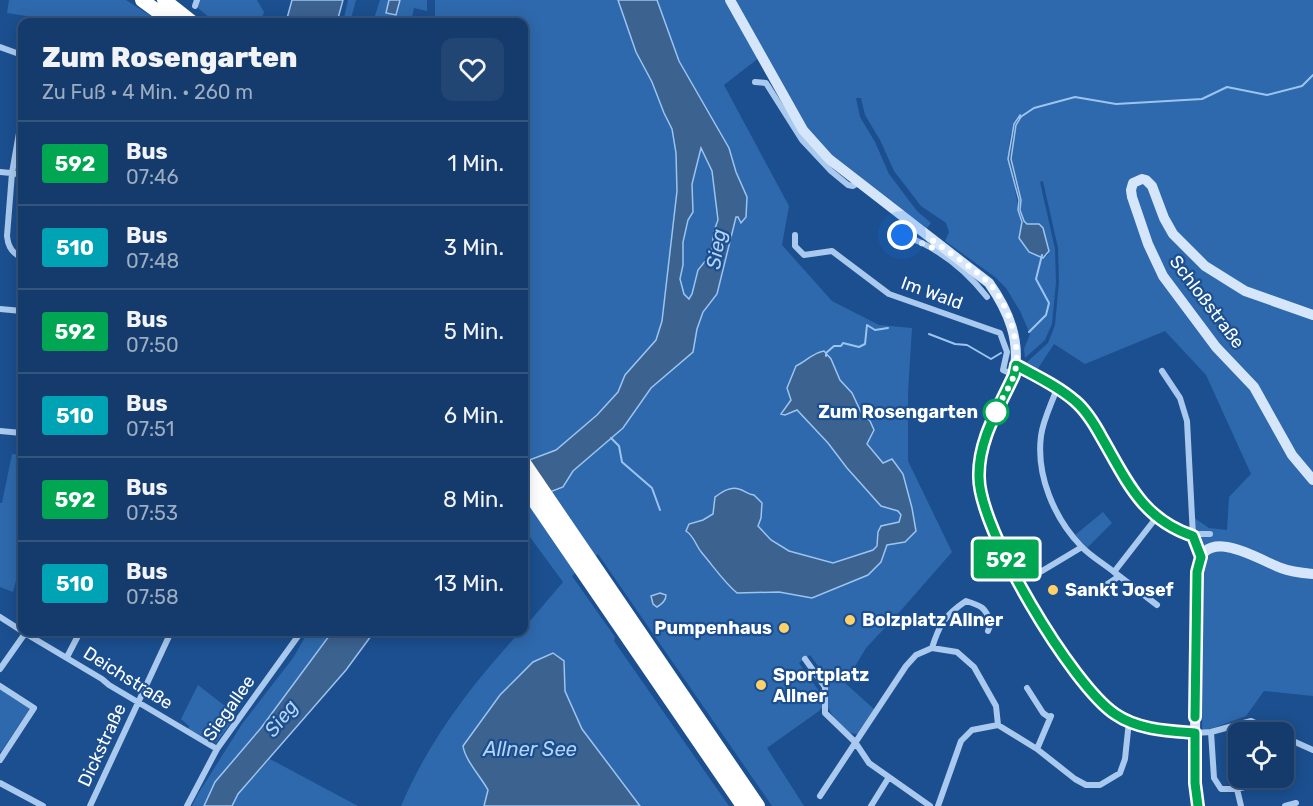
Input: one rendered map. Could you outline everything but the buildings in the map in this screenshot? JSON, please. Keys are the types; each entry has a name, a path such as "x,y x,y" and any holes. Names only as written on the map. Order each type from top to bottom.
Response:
{"highway":[{"path":"142,0 167,18"},
{"path":"164,0 187,18"},
{"path":"528,469 758,806"},
{"path":"528,492 743,806"}],"main road":[{"path":"730,0 803,130 829,159 932,244 989,283 1001,299 1011,321 1016,343 1015,370 983,442 978,475 980,496 1003,553 1054,640 1089,691 1116,715 1157,730 1195,733"},
{"name":"Schloßstraße","path":"1313,315 1251,294 1213,272 1191,254 1173,234 1150,183 1142,179 1133,183 1131,196 1148,244 1163,276 1210,339 1254,387 1292,455 1313,480"},
{"path":"1198,806 1195,783 1195,733 1197,572 1201,557 1212,548 1226,545 1281,568 1313,574"}],"street":[{"path":"0,47 18,54"},
{"path":"755,82 765,83 802,140 831,171 848,185 854,186 858,183"},
{"path":"18,139 12,173 8,243 12,251 18,255"},
{"path":"0,172 18,174"},
{"name":"Im Wald","path":"795,235 795,246 804,255 832,251 889,294 1000,333 1007,352 1003,370 1015,370"},
{"path":"902,235 932,244 974,280 987,297"},
{"path":"0,309 18,311"},
{"path":"1015,370 1057,388 1075,401 1086,413 1141,502 1156,518 1193,535 1210,534"},
{"path":"1162,371 1180,398 1187,421 1193,535 1201,557"},
{"path":"1057,388 1041,434 1040,458 1043,478 1053,504 1065,526 1082,547 1157,604"},
{"path":"0,431 18,433"},
{"path":"1094,594 1116,574 1156,518"},
{"path":"1042,571 1082,547"},
{"path":"932,648 939,625 966,601 981,606 987,613 991,623 988,631"},
{"name":"Deichstraße","path":"0,617 18,628"},
{"path":"0,669 21,636"},
{"name":"Deichstraße","path":"31,636 217,749"},
{"path":"67,657 78,636"},
{"name":"Dickstraße","path":"90,806 169,636"},
{"name":"Siegallee","path":"187,806 217,749 298,636"},
{"path":"820,796 906,666 916,655 932,648 957,652 974,667 996,706 998,725"},
{"path":"805,659 825,687 825,713 855,742 869,763 930,806"},
{"path":"0,686 34,708 0,760"},
{"path":"1027,688 1043,713 1051,716 1037,749"},
{"path":"938,806 962,741 972,730 998,725 1037,749 1086,785 1100,785 1120,773 1125,759 1129,721"},
{"path":"1195,733 1228,727"},
{"path":"1211,732 1214,777 1221,789 1241,788"},
{"path":"1294,742 1313,750"},
{"path":"871,806 889,777"},
{"path":"0,783 43,806"},
{"path":"1237,789 1241,806"},
{"path":"1285,806 1296,803"}],"shaded area":[{"path":"9,0 126,0 154,18 40,18 7,13"},
{"path":"199,0 257,0 264,12 262,18 210,18 198,8"},
{"path":"348,0 356,0 351,18 344,18"},
{"path":"380,0 427,0 427,11 414,8 412,18 374,18"},
{"path":"435,0 618,0 636,52 672,129 676,153 677,190 662,321 656,340 625,375 618,392 597,415 556,450 528,460 528,18 435,18"},
{"path":"657,0 1313,0 1313,696 1264,691 1246,716 1202,732 1204,553 1195,533 1193,517 1209,528 1227,530 1229,497 1251,474 1206,375 1165,331 1085,364 1054,344 1037,370 1026,363 1048,343 1055,325 1059,282 1058,248 1043,181 1040,182 1055,249 1056,282 1052,324 1045,340 1025,358 1024,349 1030,334 1006,288 995,277 945,241 949,232 946,223 921,206 894,171 880,140 865,115 861,98 856,98 860,117 875,142 889,174 917,211 931,223 927,228 803,136 760,57 724,85 789,206 782,245 832,301 879,325 912,328 908,392 908,461 952,552 866,648 845,683 875,710 858,734 843,728 826,703 819,711 767,748 804,806 772,806 598,554 572,576 615,637 614,641 729,806 640,806 582,729 565,691 564,661 465,755 488,790 484,806 401,806 425,758 453,714 516,636 528,636 528,623 563,582 528,534 528,500 563,487 573,471 623,428 651,388 693,352 703,312 717,294 736,217 738,217 736,172 729,148 679,61","holes":["1021,117 1016,125 1011,159 1021,200 1020,210 1027,224 1041,226 1049,248 1048,255 1043,258 1029,252 1019,234 1021,222 1009,148 1014,126","814,353 831,359 840,380 874,430 867,444 883,463 903,474 912,508 915,531 905,542 887,545 881,562 868,575 812,598 779,592 737,592 712,566 693,535 703,520 713,514 726,489 739,488 747,495 758,526 771,540 789,551 833,563 873,550 877,546 878,532 899,523 901,515 898,511 881,506 797,410 785,415 791,400 787,388 796,366 805,362","810,655 830,682 826,686 806,658","803,660 823,688 819,691 799,663"]},
{"path":"701,148 712,171 718,220 711,254 698,270 689,299 684,294 680,279 692,184"},
{"path":"12,454 18,455 18,573 13,592 0,587 0,503 2,503"},
{"path":"1103,512 1112,523 1087,548 1075,535"},
{"path":"306,636 329,636 261,728 215,782 204,806 192,806 242,724 293,658"},
{"path":"198,685 234,713 231,723 216,743 188,729 189,726 181,719"},
{"path":"0,689 30,708 1,752 0,751"},
{"path":"270,759 358,806 232,806 238,794"}],"water":[{"path":"292,0 343,0 338,18 287,18"},
{"path":"389,0 400,0 396,15 386,13"},
{"name":"Sieg","path":"618,0 657,0 679,61 729,148 747,197 746,217 741,223 736,217 717,294 703,312 693,352 651,388 623,428 573,471 563,487 528,500 528,460 556,450 597,415 618,392 625,375 656,340 662,321 677,191 676,153 672,129 636,52","holes":["701,148 712,171 718,220 711,254 698,270 689,299 684,294 680,279 683,265 683,242 688,220 693,212 692,184"]},
{"path":"1020,115 1016,125 1011,159 1024,221 1027,224 1039,224 1043,228 1049,251 1043,258 1029,252 1019,238 1022,222 1018,210 1019,200 1008,159 1014,124"},
{"path":"824,351 831,359 840,380 852,393 861,412 870,421 874,430 867,444 883,463 892,459 903,474 916,531 905,542 887,545 881,562 868,575 812,598 779,592 737,593 727,584 686,531 689,524 713,514 715,497 726,490 736,488 754,495 762,503 758,526 771,540 789,551 833,563 873,550 877,546 881,526 899,522 901,515 898,511 881,506 797,410 785,415 781,414 791,400 787,388 796,366 816,353"},
{"path":"660,593 666,597 657,607 653,604 651,596"},
{"name":"Sieg","path":"329,636 371,636 346,670 238,794 232,806 204,806 215,782 261,728"},
{"name":"Allner See","path":"553,653 564,661 565,691 582,729 640,806 484,806 488,790 470,763 463,746 500,695 533,662"}],"waterway":[{"path":"1019,118 1034,108 1075,97 1116,104 1202,99 1227,87 1267,95 1302,86 1313,75"},
{"path":"1029,332 1046,315 1049,303 1036,279 1042,255"},
{"path":"826,356 826,353 834,346 841,346 843,343 859,347 865,344 867,325 875,330 888,328"},
{"path":"929,334 955,344 967,345 991,359 1001,353"},
{"path":"611,438 619,446 622,462 652,488 660,510"}],"bus line":[{"name":"592","path":"1195,717 1197,566 1201,557 1193,536 1156,518 1141,502 1096,427 1075,401 1016,365 1014,375 983,442 978,475 980,496 987,516 1003,553 1025,594 1089,691 1116,715 1129,721 1157,730 1195,733 1195,783 1198,806"}],"place":[{"name":"Zum Rosengarten","path":"996,412"},
{"name":"Sankt Josef","path":"1053,590"},
{"name":"Bolzplatz Allner","path":"850,620"},
{"name":"Pumpenhaus","path":"784,628"},
{"name":"Sportplatz Allner","path":"761,685"}],"route":[{"path":"902,235 933,248 932,240 989,283 1001,299 1011,321 1016,343 1016,365 1014,375 996,412"}]}
